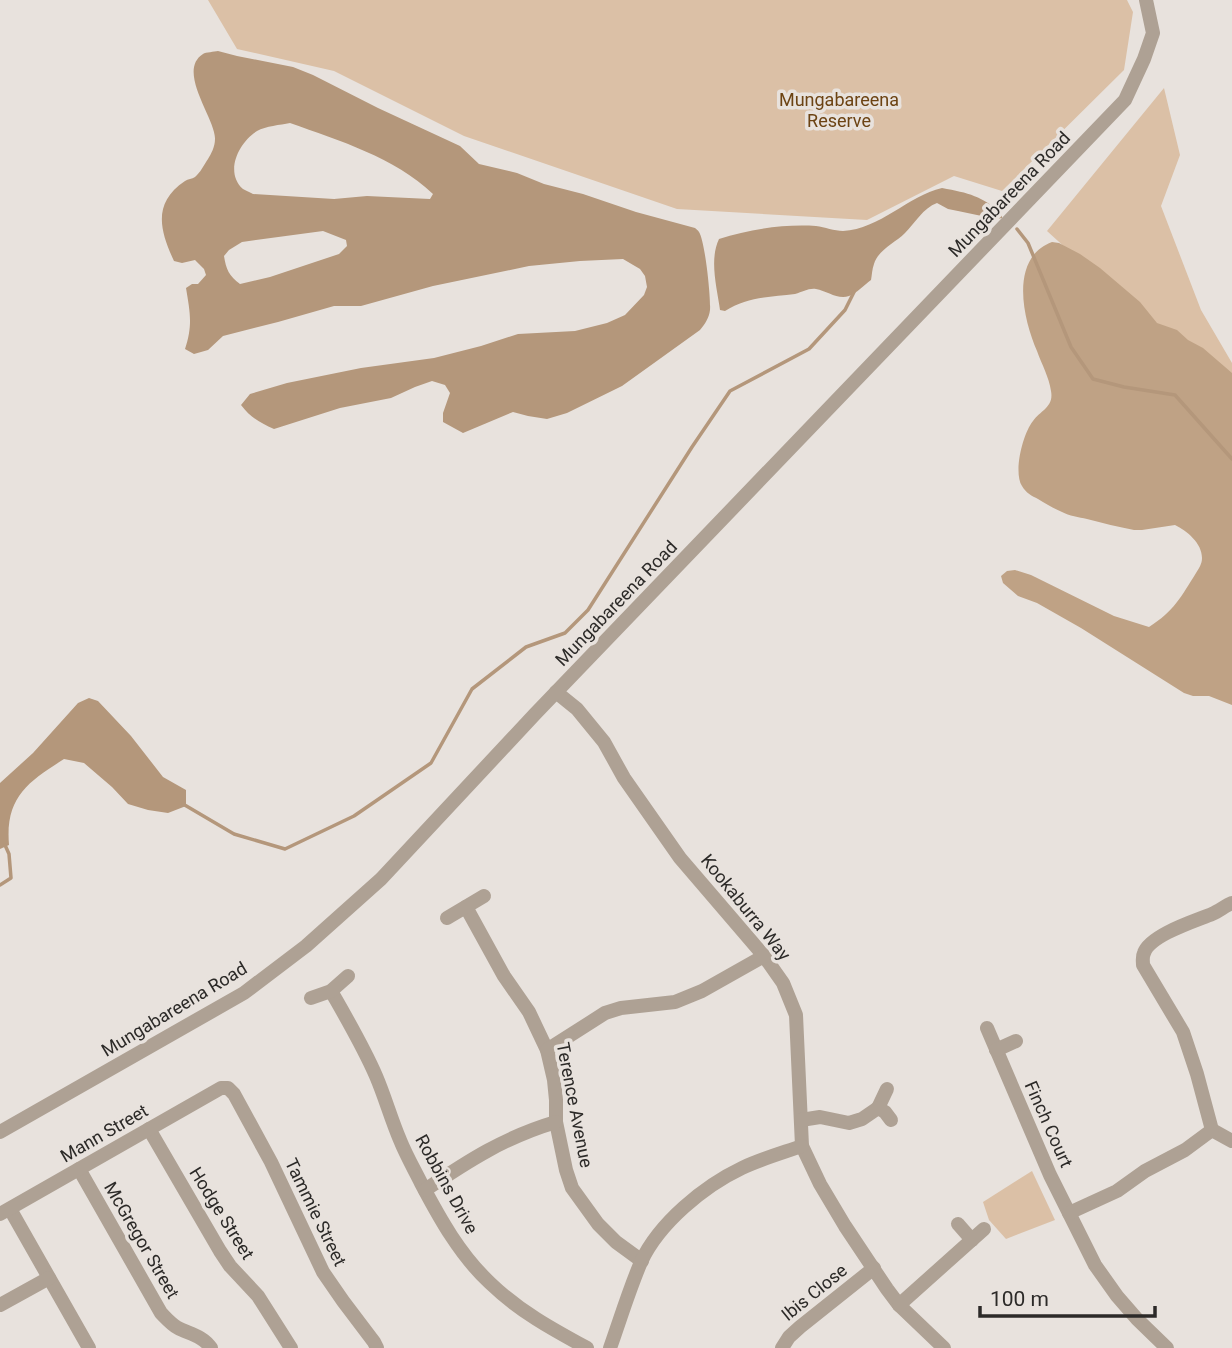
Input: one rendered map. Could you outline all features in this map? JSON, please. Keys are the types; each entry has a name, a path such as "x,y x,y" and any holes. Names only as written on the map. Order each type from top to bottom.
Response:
{"street":[{"name":"Mungabareena Road","path":"0,1132 244,993 306,946 381,879 556,692 1125,100 1153,33 1146,0"},
{"name":"Kookaburra Way","path":"556,692 577,709 597,733 680,858 764,956 783,983 796,1015 803,1146 820,1184 845,1226 899,1305 944,1348"},
{"path":"447,918 484,896"},
{"name":"Terence Avenue","path":"466,907 503,976 529,1012 547,1050 554,1080 556,1122 572,1188 598,1224 616,1242 642,1261"},
{"path":"1231,907 1161,936 1150,944 1144,953 1143,965 1182,1031 1198,1074 1212,1130 1232,1141"},
{"path":"547,1050 605,1013 621,1008 675,1002 702,991 764,956"},
{"path":"311,998 331,992 348,976"},
{"name":"Robbins Drive","path":"331,992 360,1041 401,1143 438,1217 452,1238 472,1265 512,1303 587,1348"},
{"name":"Finch Court","path":"987,1028 1050,1175 1095,1265 1137,1320 1167,1348"},
{"path":"996,1050 1016,1041"},
{"name":"Mann Street","path":"5,1211 221,1087 228,1088"},
{"name":"Tammie Street","path":"228,1088 271,1162 323,1272 377,1348"},
{"path":"801,1119 820,1117 849,1123 862,1119 878,1108 887,1089"},
{"path":"878,1108 891,1120"},
{"path":"425,1190 510,1138 556,1122"},
{"name":"Hodge Street","path":"149,1129 220,1251 258,1296 291,1348"},
{"path":"1069,1213 1117,1191 1145,1171 1185,1150 1212,1130"},
{"path":"610,1348 642,1261 660,1233 682,1209 740,1169 803,1146"},
{"name":"McGregor Street","path":"79,1169 161,1313 176,1327 200,1337 211,1348"},
{"path":"5,1211 49,1278 88,1348"},
{"path":"958,1224 972,1240"},
{"path":"899,1305 984,1229"},
{"name":"Ibis Close","path":"782,1348 800,1327 874,1268"},
{"path":"0,1306 49,1278"}],"green space":[{"name":"Mungabareena Reserve","path":"208,0 1127,0 1133,12 1124,70 1002,191 954,176 867,220 677,209 464,136 334,71 237,49"},
{"path":"1164,88 1180,155 1161,206 1201,310 1232,363 1232,399 1047,231"},
{"path":"1032,1171 1055,1220 1006,1239 989,1220 983,1202"}],"shaded area":[{"path":"218,51 293,67 313,75 460,146 479,164 517,173 544,184 695,228 701,237 707,270 709,316 700,330 622,386 567,413 547,419 513,412 463,433 443,422 443,413 450,393 445,385 432,381 391,398 340,408 274,429 264,424 241,405 250,394 287,383 361,368 434,358 518,334 575,331 607,323 625,315 644,295 647,287 645,276 640,269 623,259 529,266 433,286 361,306 334,306 223,336 208,350 194,354 185,349 190,325 186,288 198,284 206,275 195,260 182,263 174,261 165,239 162,218 167,199 185,181 197,175 214,148 214,130 199,95 194,72 196,62 203,54","holes":["290,123 384,160 418,181 433,194 430,199 367,196 334,199 253,194 243,189 237,182 234,166 245,142 261,129","323,231 346,240 347,246 339,254 240,284 227,268 224,256 242,242"]},
{"path":"942,188 981,199 1002,214 1002,218 948,209 937,203 923,212 905,233 879,255 873,266 871,280 852,295 841,297 810,289 795,294 750,300 725,311 720,310 714,265 719,239 779,227 816,226 843,231 856,229 882,219 917,198"},
{"path":"1052,242 1080,254 1100,268 1140,302 1157,323 1177,330 1232,373 1232,705 1209,696 1184,693 1081,628 1037,603 1018,596 1003,583 1001,576 1007,571 1015,570 1031,575 1114,616 1149,627 1176,603 1202,560 1197,543 1175,525 1134,530 1071,515 1025,491 1019,480 1019,462 1029,427 1051,401 1049,381 1027,323 1023,290 1025,275 1038,250"},
{"path":"89,698 98,701 131,736 163,777 186,790 186,806 168,813 128,804 84,763 64,759 40,775 22,793 11,815 9,845 0,849 0,783 33,753 78,703"}],"waterway":[{"path":"1017,229 1028,243 1071,347 1093,379 1175,395 1232,459"},
{"path":"183,804 234,834 285,849 354,816 431,763 472,689 526,647 565,633 588,610 730,391 809,349 845,310 854,292"},
{"path":"0,885 11,878 9,854 5,845"}]}
